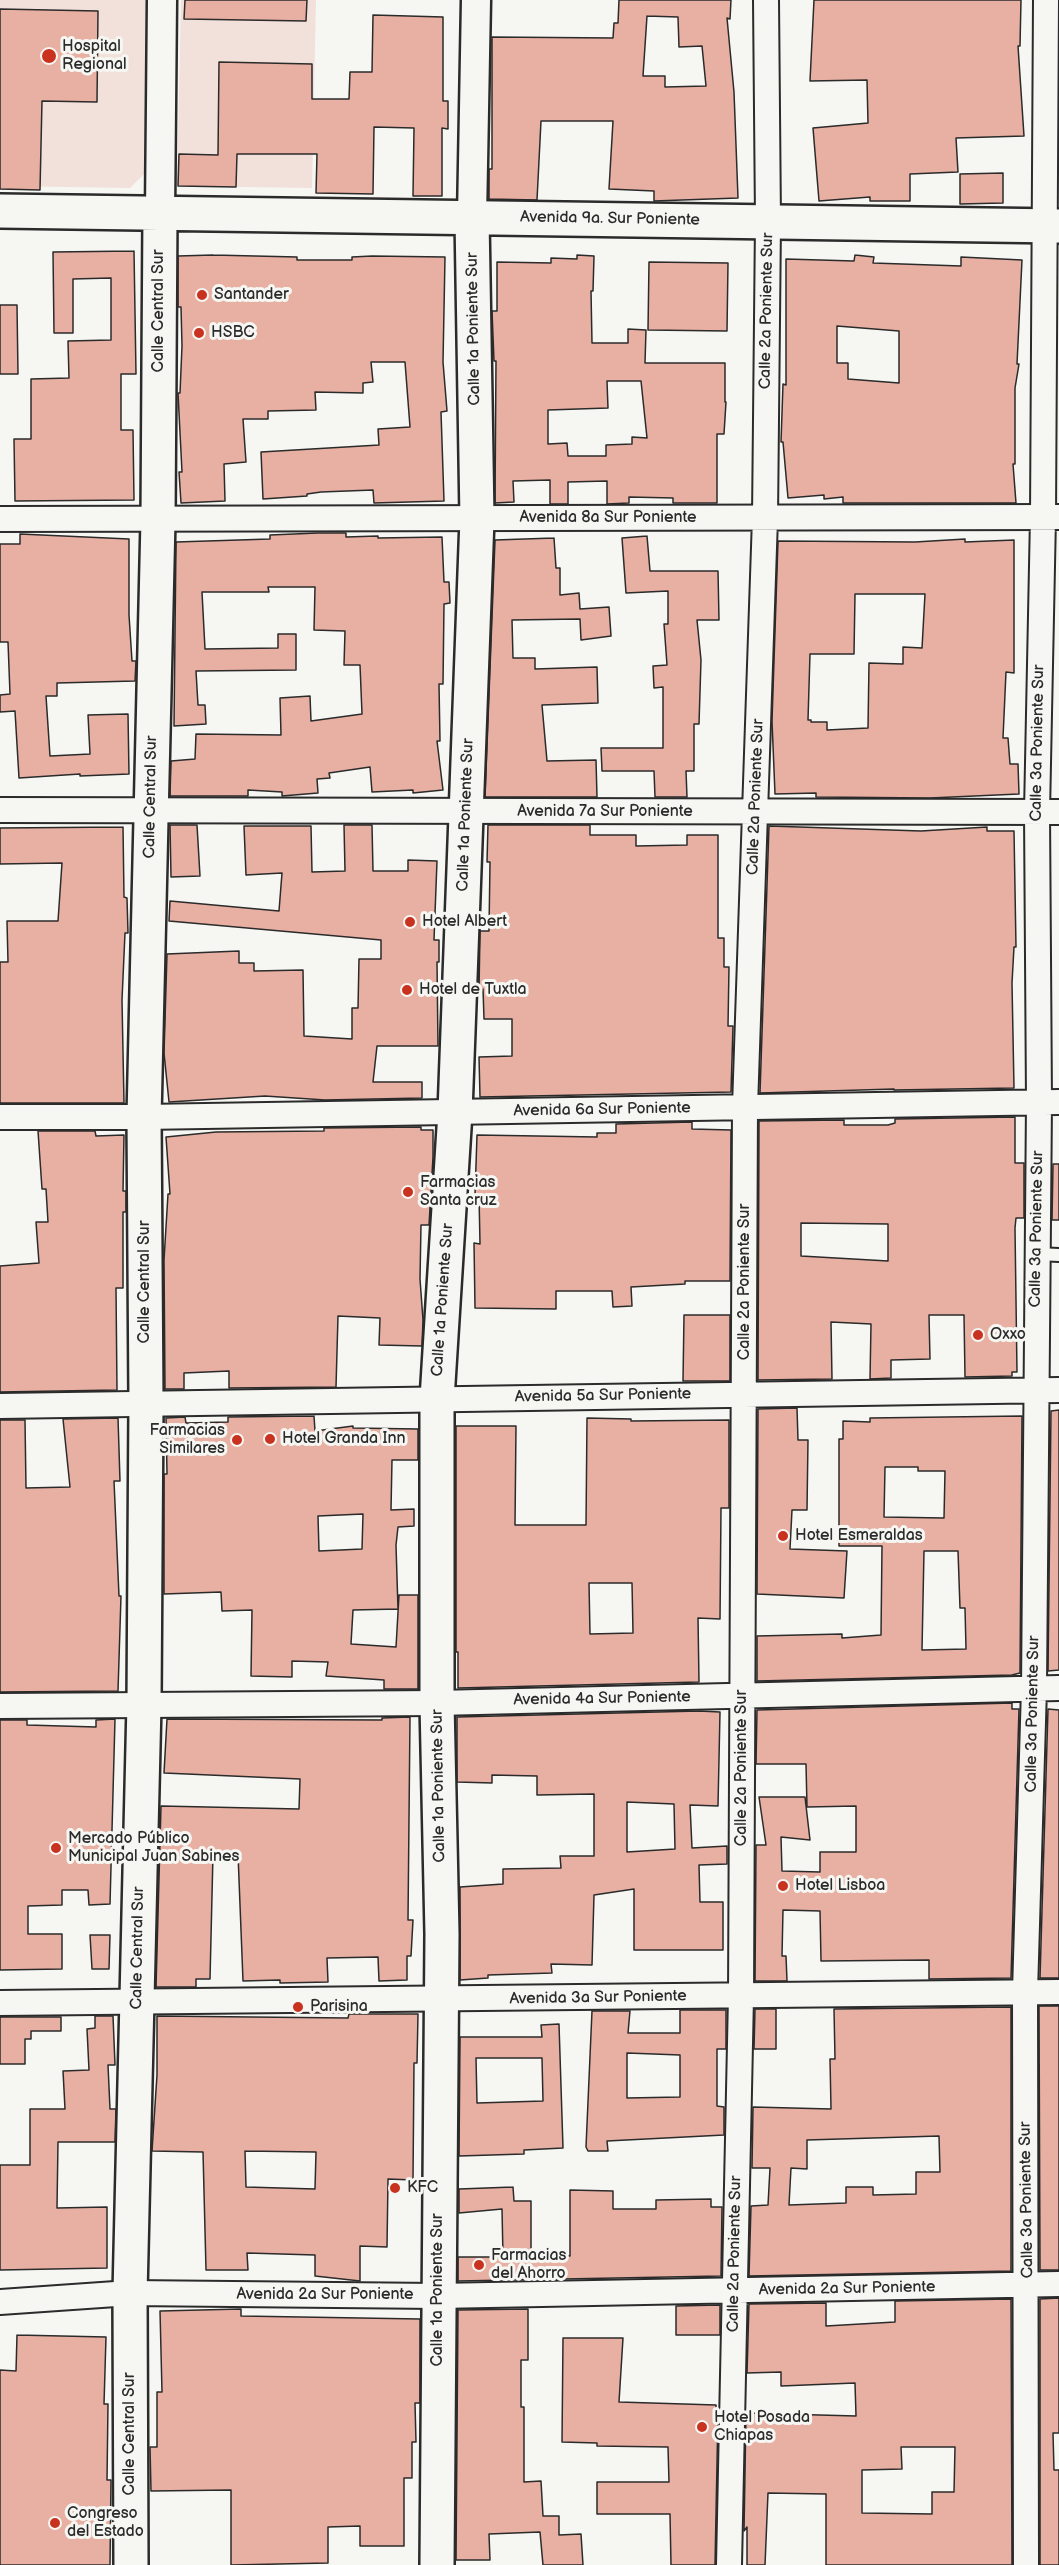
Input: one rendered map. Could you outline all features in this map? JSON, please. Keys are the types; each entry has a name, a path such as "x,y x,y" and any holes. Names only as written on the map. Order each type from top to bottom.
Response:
{"main road":[{"name":"Avenida 9a. Sur Poniente","path":"0,211 1052,226"},
{"name":"Calle Central Sur","path":"131,2565 130,2293 144,1704 146,1403 144,1117 158,520 160,213"},
{"name":"Calle 1a Poniente Sur","path":"437,2565 442,1882 437,1703 436,1399 455,1112 477,519 472,218"}],"street":[{"name":"Calle Central Sur","path":"160,213 162,0"},
{"name":"Calle 1a Poniente Sur","path":"472,218 476,0"},
{"name":"Calle 2a Poniente Sur","path":"729,2565 741,1996 745,1107 765,518 768,221 766,0"},
{"name":"Calle 3a Poniente Sur","path":"1026,2565 1025,1992 1034,1688 1035,1390 1048,1255 1052,226 1046,0"},
{"name":"Avenida 8a Sur Poniente","path":"0,519 1051,517"},
{"name":"Avenida 7a Sur Poniente","path":"0,810 1048,812"},
{"name":"Avenida 6a Sur Poniente","path":"0,1117 144,1117 1049,1102"},
{"name":"Avenida 5a Sur Poniente","path":"0,1406 1059,1390"},
{"name":"Avenida 4a Sur Poniente","path":"0,1706 437,1703 1059,1688"},
{"name":"Avenida 3a Sur Poniente","path":"0,2003 1059,1992"},
{"name":"Avenida 2a Sur Poniente","path":"0,2302 130,2293 438,2296 1059,2284"}],"shaded area":[{"path":"0,0 147,0 144,174 130,188 0,186"},
{"path":"181,0 316,0 312,188 177,186"}],"building":[{"path":"185,0 307,0 306,21 184,19"},
{"path":"619,0 731,0 730,19 727,18 734,92 738,198 654,201 654,191 609,189 613,121 541,121 537,200 489,199 489,169 492,169 492,37 613,38 614,23 618,23","holes":["647,16 678,17 679,47 702,46 706,86 665,87 665,76 643,76"]},
{"path":"814,0 1021,0 1020,46 1018,46 1024,136 956,138 958,172 910,174 910,201 870,201 870,197 819,201 813,128 868,123 867,80 810,81"},
{"name":"Hospital Regional","path":"0,9 98,11 97,102 42,101 40,190 0,189"},
{"path":"373,15 443,17 443,101 448,101 448,129 442,128 442,196 413,196 414,128 374,127 373,194 316,193 317,154 237,154 236,187 178,186 179,154 218,155 219,62 312,64 312,99 349,99 350,72 372,72"},
{"path":"1003,173 1003,203 960,204 960,174"},
{"path":"134,251 136,374 121,374 121,430 133,430 134,500 15,501 14,439 31,439 31,379 69,378 68,341 111,340 111,278 73,279 73,333 54,333 53,252"},
{"path":"577,255 594,256 593,291 591,291 592,343 628,343 628,329 646,330 645,363 725,363 724,434 717,434 717,503 673,503 673,498 629,497 629,503 607,504 607,481 568,482 568,504 550,504 550,480 513,481 514,502 495,503 496,361 494,361 492,311 497,311 497,262 551,263 551,258 577,259","holes":["607,381 641,381 647,438 632,437 632,444 606,445 606,456 568,456 567,443 548,444 548,410 608,408"]},
{"path":"855,255 874,257 873,263 961,266 961,257 1022,260 1017,364 1019,364 1015,388 1015,464 1013,464 1016,503 843,503 843,497 824,499 824,495 788,498 783,442 781,442 783,384 786,385 786,259 854,261","holes":["837,326 899,331 899,383 848,379 848,363 837,363"]},
{"path":"178,256 297,257 297,260 352,260 352,257 372,256 445,257 443,362 447,411 441,412 444,501 374,503 373,490 321,492 307,494 307,496 263,499 261,452 379,445 378,429 410,427 405,362 371,362 373,382 363,383 363,393 315,392 316,410 268,411 268,419 243,419 246,462 224,464 225,501 181,503 179,472 182,472 178,393 180,393 182,346 181,307 178,307"},
{"path":"649,262 728,263 727,331 648,330"},
{"path":"0,305 17,305 18,374 0,374"},
{"path":"346,533 346,537 442,537 444,582 449,582 450,603 444,604 443,684 439,684 440,741 437,741 443,790 413,793 413,790 372,792 370,767 329,773 330,778 317,779 318,793 282,796 282,792 248,790 248,796 170,796 171,761 195,759 196,734 281,735 280,698 310,696 311,721 362,714 360,665 344,665 345,631 314,630 315,587 268,587 269,592 202,592 205,649 278,648 278,634 296,634 296,670 196,671 198,705 205,705 206,724 174,726 176,542 270,539 270,535"},
{"path":"20,534 129,539 129,615 132,661 136,661 135,681 57,683 57,696 46,696 50,756 90,754 88,715 128,714 129,774 19,778 15,711 0,712 0,695 10,694 8,642 0,642 0,544 20,544"},
{"path":"647,536 650,571 718,571 719,620 697,620 701,660 699,724 694,724 694,771 686,771 687,797 655,797 654,771 602,771 601,748 663,748 663,687 654,688 653,666 667,665 664,624 668,624 668,591 626,593 622,538"},
{"path":"554,538 556,568 560,568 560,595 579,593 580,609 609,607 611,636 581,640 580,619 512,620 513,658 535,658 535,669 597,667 598,703 542,705 547,761 596,760 597,797 485,797 495,540"},
{"path":"965,539 965,542 1014,540 1014,673 1006,672 1003,738 1008,738 1010,764 1018,764 1019,794 930,798 816,797 816,793 775,794 772,721 778,541 915,542","holes":["855,594 925,594 922,648 903,647 903,664 869,663 868,728 827,730 827,722 808,720 810,654 854,654"]},
{"path":"170,825 197,825 200,876 171,877"},
{"path":"344,825 372,825 373,871 408,871 408,860 437,861 434,940 439,940 438,1046 377,1046 373,1082 422,1082 422,1098 325,1100 265,1096 169,1102 164,1053 167,954 239,951 239,963 254,963 254,971 303,970 304,1036 352,1039 352,1008 358,1008 359,959 381,959 381,940 169,921 170,901 279,911 282,873 246,875 244,826 311,826 312,872 345,871"},
{"path":"488,825 590,825 590,835 636,835 636,846 687,845 687,835 718,835 718,938 724,938 724,967 729,967 728,1026 733,1026 731,1092 480,1097 479,1057 512,1056 512,1019 484,1019 483,989 479,990 480,931 489,931"},
{"path":"769,826 921,831 987,827 987,831 1014,831 1016,947 1014,947 1012,983 1014,1088 760,1093"},
{"path":"123,827 124,897 127,898 128,933 125,933 122,1000 124,1103 0,1103 0,962 8,962 7,921 58,921 62,863 0,864 0,828"},
{"path":"1015,1117 1015,1163 1024,1163 1024,1218 1016,1218 1015,1228 1017,1372 1012,1372 1012,1376 965,1377 964,1315 929,1315 930,1359 891,1360 891,1378 870,1379 871,1324 831,1322 832,1379 758,1380 759,1121 844,1120 844,1125 888,1125 895,1123 895,1119","holes":["801,1223 888,1224 888,1261 801,1256"]},
{"path":"692,1122 692,1129 731,1130 730,1281 685,1281 685,1284 631,1287 632,1306 613,1307 612,1291 556,1291 556,1309 475,1308 474,1243 480,1244 479,1195 475,1195 477,1135 597,1137 597,1133 616,1133 616,1124"},
{"path":"421,1127 421,1130 433,1130 429,1225 421,1225 422,1346 379,1345 380,1318 338,1316 336,1387 229,1388 229,1371 184,1373 184,1389 165,1389 164,1260 168,1194 170,1194 166,1137 216,1132"},
{"path":"38,1131 95,1131 96,1136 124,1135 123,1191 126,1191 126,1212 123,1212 123,1288 116,1288 117,1390 0,1392 0,1266 39,1263 36,1222 48,1222 46,1189 42,1189"},
{"path":"1053,1164 1059,1164 1059,1220 1052,1220"},
{"path":"684,1315 730,1315 730,1381 683,1381"},
{"path":"797,1408 798,1440 808,1440 807,1510 792,1510 790,1549 847,1551 844,1598 757,1594 758,1409"},
{"path":"1059,1410 1059,1670 1048,1671 1051,1411"},
{"path":"314,1416 315,1431 353,1426 353,1428 418,1429 418,1460 392,1460 391,1510 414,1509 414,1526 398,1527 396,1545 398,1609 353,1610 351,1644 396,1647 399,1595 418,1595 418,1689 384,1689 384,1680 326,1676 328,1662 292,1661 292,1677 251,1676 252,1610 222,1611 221,1592 164,1594 166,1418 185,1417 186,1423 228,1422 228,1417","holes":["363,1514 362,1549 319,1551 318,1516"]},
{"path":"1022,1416 1020,1673 757,1681 757,1636 842,1634 842,1638 881,1635 882,1546 839,1546 839,1439 843,1439 843,1421 870,1422 870,1418","holes":["885,1467 918,1467 918,1471 945,1471 944,1518 884,1517","924,1551 958,1551 960,1608 965,1608 966,1649 922,1650"]},
{"path":"118,1418 120,1481 114,1481 119,1596 121,1596 118,1691 0,1692 0,1420 25,1420 26,1488 70,1487 63,1419"},
{"path":"587,1418 631,1419 631,1421 729,1420 729,1508 721,1508 720,1619 698,1618 699,1682 458,1688 456,1426 516,1426 515,1525 586,1525","holes":["589,1583 632,1583 633,1633 590,1634"]},
{"path":"1012,1703 1012,1709 1019,1709 1011,1978 929,1979 929,1960 821,1961 820,1911 783,1910 782,1956 786,1956 787,1981 755,1981 756,1845 766,1845 759,1797 805,1797 810,1840 781,1837 782,1871 820,1872 820,1852 856,1852 856,1806 807,1807 806,1764 756,1764 757,1710"},
{"path":"1048,1709 1059,1710 1059,1978 1040,1978"},
{"path":"720,1712 718,1806 690,1805 692,1848 727,1846 727,1864 699,1865 700,1902 723,1902 723,1950 634,1950 634,1889 594,1895 592,1965 551,1964 552,1973 488,1975 488,1978 460,1980 460,1887 503,1884 503,1869 561,1868 560,1856 594,1856 594,1794 537,1795 537,1776 492,1775 492,1783 457,1782 457,1717","holes":["627,1802 674,1804 675,1849 627,1852"]},
{"path":"410,1717 408,1920 413,1920 411,1956 407,1956 407,1980 379,1981 378,1957 327,1958 328,1982 243,1981 238,1854 213,1854 210,1979 196,1979 196,1987 156,1987 161,1806 299,1809 300,1779 164,1773 167,1719 382,1720 382,1718"},
{"name":"Mercado Público Municipal Juan Sabines","path":"115,1719 110,1904 89,1905 88,1890 62,1890 62,1905 28,1906 28,1934 62,1934 62,1969 0,1970 0,1720 27,1720 27,1725 96,1727 96,1720"},
{"path":"90,1935 110,1935 109,1969 92,1969"},
{"path":"1039,2006 1059,2006 1059,2270 1040,2270"},
{"path":"1011,2007 1011,2271 749,2276 751,2206 768,2205 770,2168 752,2168 753,2107 831,2109 830,2059 835,2059 834,2009","holes":["939,2136 940,2172 916,2172 916,2194 873,2195 873,2187 846,2187 846,2203 789,2205 791,2168 807,2169 807,2140"]},
{"path":"755,2009 776,2009 776,2049 754,2049"},
{"path":"680,2010 726,2010 726,2049 717,2049 717,2106 724,2107 724,2135 607,2141 608,2151 588,2151 586,2147 592,2011 630,2011 628,2033 680,2033","holes":["627,2053 680,2055 680,2097 627,2098"]},
{"path":"349,2014 418,2014 417,2063 414,2063 413,2180 388,2179 387,2247 360,2246 360,2281 315,2276 315,2255 247,2253 248,2270 206,2270 203,2152 152,2151 157,2075 157,2016 348,2018","holes":["245,2151 316,2152 315,2189 246,2187"]},
{"path":"95,2016 113,2016 115,2065 108,2065 110,2109 116,2109 115,2142 58,2142 57,2208 107,2207 107,2268 0,2270 0,2165 30,2165 30,2109 65,2109 63,2071 89,2070 87,2029 95,2028"},
{"path":"0,2017 61,2017 61,2031 31,2031 31,2039 25,2039 25,2064 0,2064"},
{"path":"559,2024 563,2148 524,2150 524,2154 459,2156 460,2037 542,2037 541,2025","holes":["476,2058 542,2058 543,2101 477,2103"]},
{"path":"513,2187 514,2201 531,2201 531,2256 570,2256 570,2190 613,2191 613,2209 656,2209 656,2200 711,2199 711,2207 722,2207 721,2276 458,2281 458,2257 503,2257 502,2209 459,2213 459,2189"},
{"path":"1059,2298 1059,2433 1053,2433 1054,2470 1059,2470 1059,2565 1040,2565 1040,2299"},
{"path":"1011,2299 1012,2565 826,2565 826,2494 768,2493 765,2565 747,2565 747,2527 744,2531 746,2413 856,2416 855,2383 781,2386 781,2372 747,2373 749,2304 826,2303 826,2326 895,2322 895,2301","holes":["901,2447 955,2447 954,2492 932,2492 932,2514 862,2513 862,2470 902,2469"]},
{"path":"720,2305 720,2335 676,2335 676,2306"},
{"path":"241,2309 241,2316 420,2319 420,2403 415,2403 416,2442 412,2442 412,2478 404,2478 404,2546 360,2546 360,2526 328,2527 328,2563 231,2565 231,2490 151,2491 150,2447 157,2447 157,2392 162,2392 160,2311"},
{"path":"528,2309 528,2360 521,2360 521,2407 524,2407 524,2482 541,2481 543,2516 559,2516 559,2535 581,2534 583,2565 543,2565 540,2532 489,2534 490,2560 456,2560 458,2310"},
{"path":"17,2335 106,2337 104,2404 108,2404 107,2480 111,2480 110,2565 0,2565 0,2370 16,2371"},
{"path":"563,2338 623,2338 619,2402 716,2405 716,2413 718,2413 715,2565 671,2565 670,2514 597,2514 597,2482 669,2482 668,2447 597,2446 597,2443 562,2442"}],"place":[{"name":"Hospital Regional","path":"49,56"},
{"name":"Santander","path":"202,295"},
{"name":"HSBC","path":"199,333"},
{"name":"Hotel Albert","path":"410,922"},
{"name":"Hotel de Tuxtla","path":"407,990"},
{"name":"Farmacias Santa cruz","path":"408,1192"},
{"name":"Oxxo","path":"978,1335"},
{"name":"Hotel Granda Inn","path":"270,1439"},
{"name":"Farmacias Similares","path":"237,1440"},
{"name":"Hotel Esmeraldas","path":"783,1536"},
{"name":"Mercado Público Municipal Juan Sabines","path":"56,1848"},
{"name":"Hotel Lisboa","path":"783,1886"},
{"name":"Parisina","path":"298,2007"},
{"name":"KFC","path":"395,2188"},
{"name":"Farmacias del Ahorro","path":"479,2265"},
{"name":"Hotel Posada Chiapas","path":"702,2427"},
{"name":"Congreso del Estado","path":"55,2523"}]}
